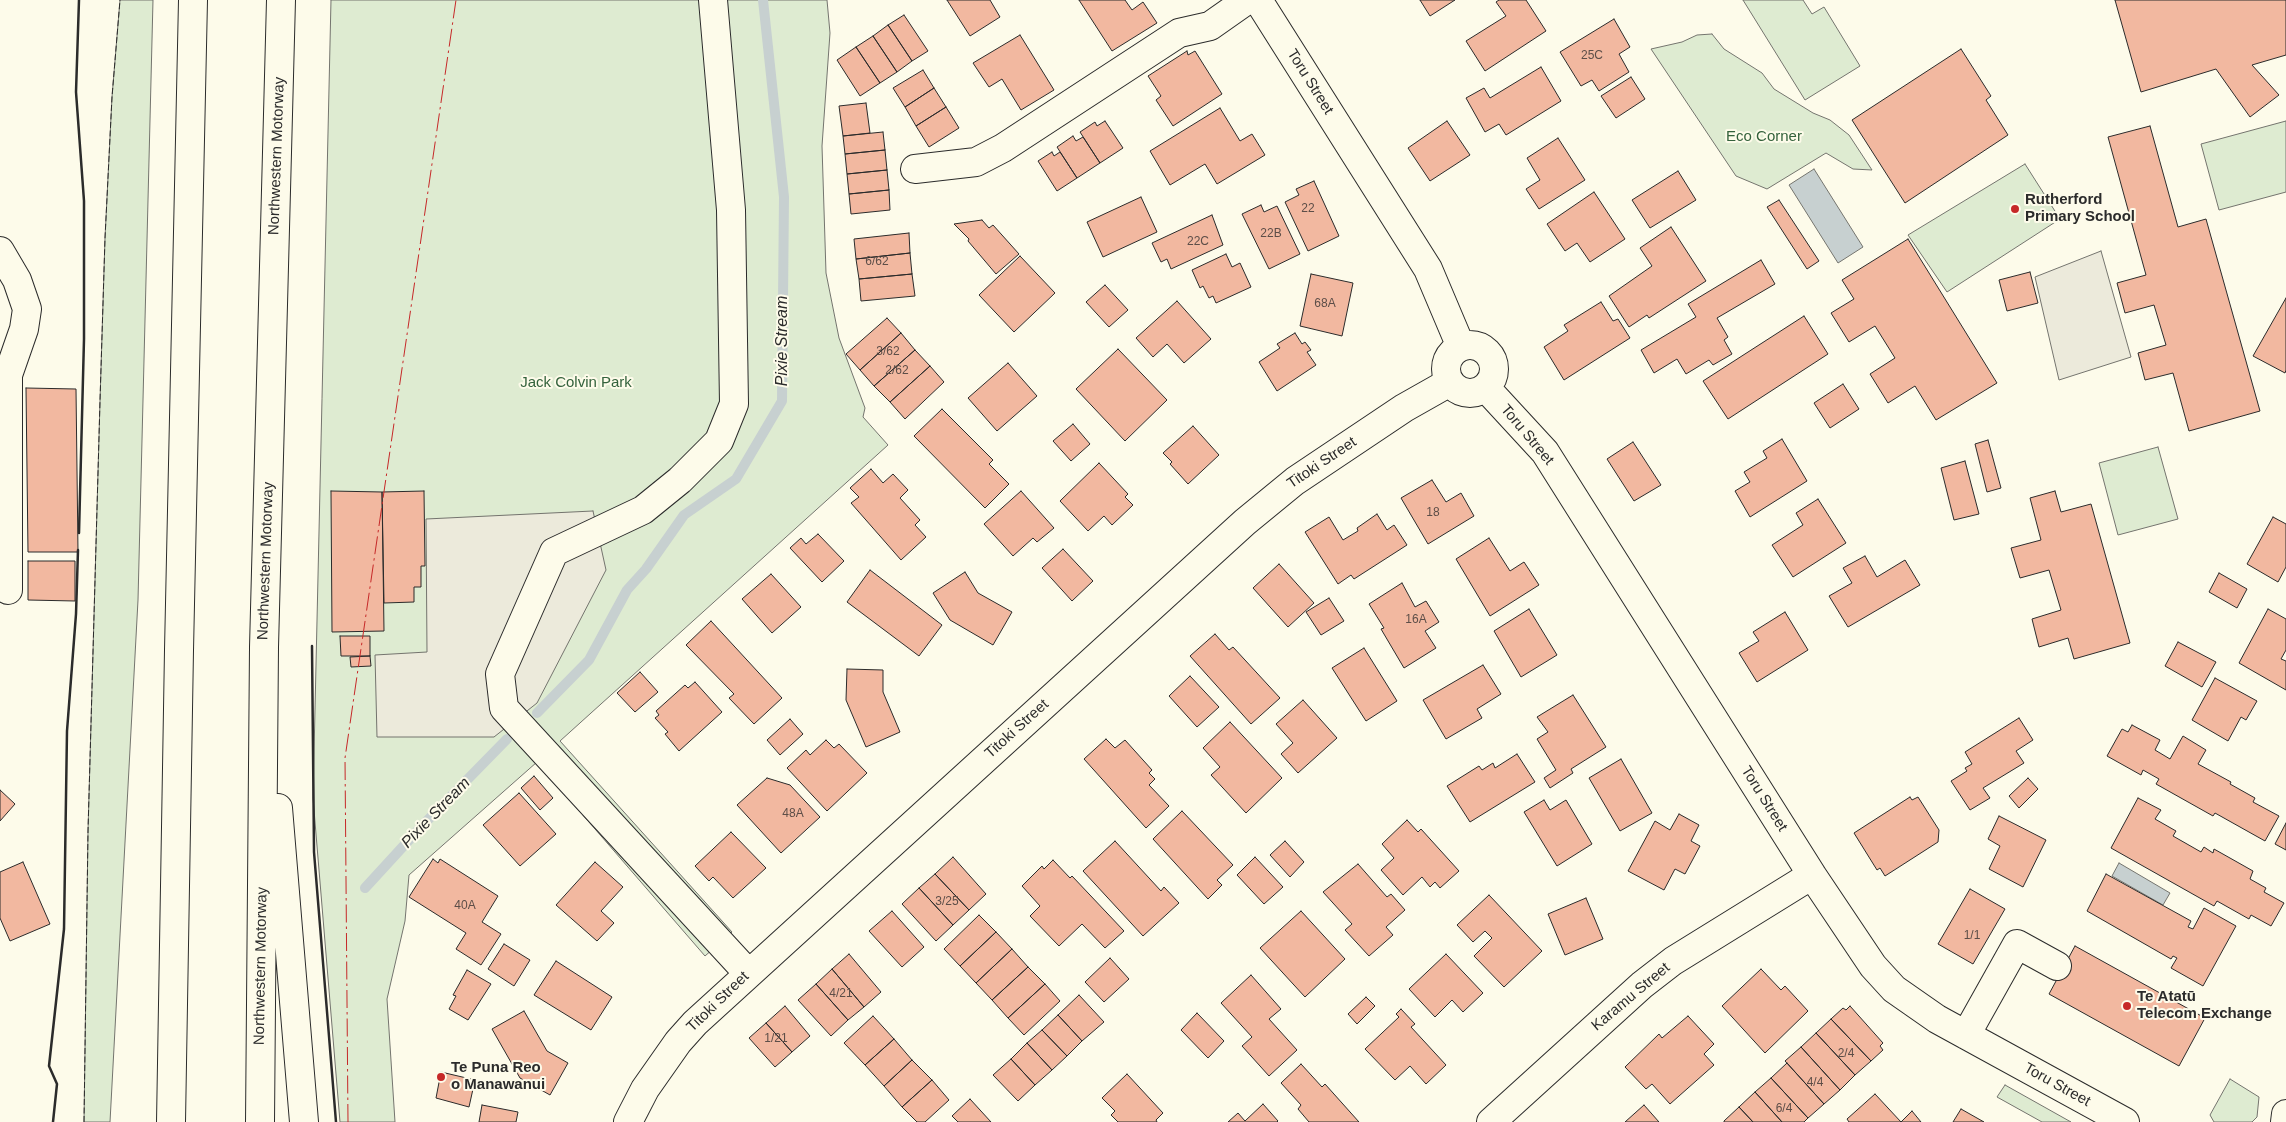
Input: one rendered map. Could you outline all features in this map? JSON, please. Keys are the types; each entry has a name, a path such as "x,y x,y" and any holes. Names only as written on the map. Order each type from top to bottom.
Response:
{"main road":[{"path":"171,1122 193,0"},
{"name":"Northwestern Motorway","path":"260,1122 264,647 281,0"},
{"path":"713,0 730,210 734,404 719,441 680,480 643,510 554,552 500,674 504,708 748,973"},
{"path":"915,169 976,162 1003,148 1179,33 1210,26 1247,0"},
{"name":"Toru Street","path":"1258,0 1428,269 1461,347"},
{"path":"0,251 23,292 27,309 24,329 16,347 8,376 8,590"},
{"path":"1461,347 1480,348 1490,357 1494,370 1493,376 1486,388 1466,393 1454,387 1450,382 1447,376 1447,362 1455,351 1461,347"},
{"name":"Titoki Street","path":"628,1122 645,1089 678,1042 695,1023 1270,500 1404,408 1450,382"},
{"name":"Toru Street","path":"1486,388 1545,452 1812,875 1863,952 1894,989 1937,1019 2126,1122"},
{"path":"264,647 304,1122"},
{"path":"153,1122 177,748"},
{"name":"Karamu Street","path":"1491,1122 1642,985 1673,961 1812,875"},
{"path":"1966,1035 2017,944 2057,966"},
{"path":"2285,1122 2286,1114"}],"green space":[{"path":"120,0 153,0 138,600 110,1122 84,1122 88,831 105,238 112,97"},
{"name":"Jack Colvin Park","path":"331,0 827,0 830,33 822,146 826,273 839,338 865,408 863,417 888,445 560,741 732,932 705,956 537,762 409,875 405,921 387,999 395,1122 340,1122 313,798"},
{"path":"1743,0 1803,0 1812,14 1824,7 1860,66 1805,100"},
{"name":"Eco Corner","path":"1712,34 1724,49 1762,73 1774,89 1813,113 1830,120 1849,135 1872,170 1853,169 1826,153 1767,189 1736,176 1651,49 1682,42 1697,35"},
{"path":"2286,121 2286,192 2219,210 2201,144"},
{"path":"2025,164 2060,219 1947,292 1908,235"},
{"path":"2158,447 2178,519 2118,535 2099,463"},
{"path":"2230,1079 2259,1097 2257,1117 2252,1122 2214,1122 2210,1115"},
{"path":"2005,1085 2071,1122 2042,1122 1997,1097"}],"shaded area":[{"path":"1814,169 1863,247 1838,263 1789,185"},
{"path":"2101,251 2131,357 2059,380 2035,277"},
{"path":"593,511 606,570 537,703 494,737 377,737 375,655 427,652 426,519"},
{"path":"2119,863 2170,893 2163,905 2112,876"}],"building":[{"path":"947,0 990,0 1000,17 970,36"},
{"path":"1079,0 1125,0 1132,10 1143,2 1157,23 1112,51"},
{"path":"1420,0 1455,0 1430,16"},
{"path":"1499,0 1526,0 1546,31 1485,71 1466,41 1506,16 1496,2"},
{"path":"2115,0 2286,0 2286,55 2252,65 2279,95 2250,117 2216,69 2141,92"},
{"path":"904,15 928,51 912,61 888,25"},
{"path":"1614,19 1630,47 1619,54 1629,72 1599,91 1592,80 1581,86 1560,52"},
{"path":"888,25 912,61 897,72 873,36"},
{"path":"1020,35 1054,90 1021,110 1002,79 989,87 973,63"},
{"path":"873,36 897,72 880,83 856,47"},
{"path":"856,47 880,83 860,96 837,60"},
{"path":"1961,49 1991,96 1986,100 2008,135 1905,203 1852,120"},
{"path":"1187,51 1188,55 1195,51 1222,94 1173,126 1156,100 1161,96 1148,76"},
{"path":"1541,67 1561,101 1506,135 1499,124 1485,132 1466,98 1484,88 1490,98"},
{"path":"923,70 934,88 905,107 893,88"},
{"path":"1631,77 1645,99 1616,118 1601,96"},
{"path":"934,88 946,107 916,126 905,107"},
{"path":"866,103 870,133 843,136 839,106"},
{"path":"946,107 959,128 929,147 916,126"},
{"path":"1220,108 1240,141 1252,134 1265,155 1217,184 1205,164 1170,185 1150,151"},
{"path":"1105,121 1123,148 1100,163 1080,132 1095,122 1097,126"},
{"path":"1447,121 1470,155 1430,181 1408,148"},
{"path":"2150,126 2178,227 2206,219 2260,411 2189,431 2173,373 2145,380 2138,353 2166,345 2154,305 2125,313 2117,283 2146,275 2108,137"},
{"path":"883,132 885,150 845,154 843,136"},
{"path":"1073,136 1076,141 1083,137 1100,163 1077,178 1057,147"},
{"path":"1558,138 1585,180 1539,209 1526,189 1540,180 1527,158"},
{"path":"885,150 887,170 847,174 845,154"},
{"path":"1052,152 1054,156 1060,152 1077,178 1057,191 1038,161"},
{"path":"887,170 889,190 849,194 847,174"},
{"path":"1678,171 1696,200 1650,228 1632,200"},
{"path":"1314,181 1339,236 1308,251 1285,202 1299,195 1296,189"},
{"path":"889,190 890,210 851,214 849,194"},
{"path":"1594,192 1625,239 1590,262 1577,243 1565,251 1547,224"},
{"path":"1141,197 1157,232 1103,257 1087,222"},
{"path":"1779,200 1819,261 1807,269 1767,207"},
{"path":"1261,205 1264,212 1277,206 1300,254 1269,269 1242,214"},
{"path":"1212,215 1223,245 1171,269 1167,259 1161,262 1152,243"},
{"path":"982,220 989,228 993,225 1019,254 996,274 968,241 969,239 954,224"},
{"path":"1671,227 1706,281 1649,318 1647,315 1629,327 1609,296 1652,266 1640,248"},
{"path":"909,233 910,253 856,259 854,239"},
{"path":"1908,239 1997,383 1936,420 1915,386 1888,403 1870,374 1895,358 1875,326 1849,342 1831,313 1854,299 1842,280"},
{"path":"910,253 912,274 859,279 856,259"},
{"path":"1226,254 1232,267 1240,263 1251,287 1216,303 1213,296 1209,298 1203,286 1200,288 1192,270"},
{"path":"1020,256 1055,293 1014,332 979,295"},
{"path":"1761,260 1775,284 1717,318 1728,337 1724,340 1732,354 1713,365 1709,360 1686,374 1677,359 1654,373 1641,350 1696,317 1688,304"},
{"path":"2030,272 2038,303 2007,311 1999,280"},
{"path":"912,274 915,296 861,301 859,279"},
{"path":"1311,274 1353,283 1342,336 1300,326"},
{"path":"1105,285 1128,310 1109,327 1086,302"},
{"path":"2286,298 2286,370 2285,373 2253,356"},
{"path":"1177,301 1211,339 1184,363 1167,344 1153,357 1136,338"},
{"path":"1601,302 1613,321 1618,319 1630,338 1564,380 1544,347 1568,331 1564,325"},
{"path":"1804,316 1828,354 1728,419 1703,381"},
{"path":"887,318 901,333 860,370 846,354"},
{"path":"901,333 915,350 874,386 860,370"},
{"path":"1295,333 1302,344 1305,342 1311,350 1307,352 1316,365 1277,391 1259,362 1280,348 1277,344"},
{"path":"1118,349 1167,400 1125,441 1076,389"},
{"path":"915,350 930,366 890,402 874,386"},
{"path":"1008,363 1037,396 997,431 968,398"},
{"path":"930,366 944,382 905,419 890,402"},
{"path":"1843,384 1859,409 1830,428 1814,403"},
{"path":"26,388 76,389 78,552 28,552"},
{"path":"942,409 993,460 989,464 1009,484 985,508 914,436"},
{"path":"1073,424 1090,444 1071,461 1053,441"},
{"path":"1193,426 1219,455 1188,484 1163,453"},
{"path":"1782,439 1807,481 1750,517 1735,491 1750,482 1744,472 1767,458 1763,451"},
{"path":"1988,440 2001,488 1987,492 1975,444"},
{"path":"1633,442 1661,485 1634,501 1607,459"},
{"path":"1965,461 1979,514 1954,520 1941,468"},
{"path":"1099,463 1128,494 1125,497 1133,505 1112,525 1104,516 1088,531 1060,501"},
{"path":"871,469 883,483 893,474 908,490 900,498 920,520 915,525 926,537 901,560 851,503 859,497 850,488"},
{"path":"1432,480 1446,502 1461,493 1474,516 1428,544 1401,498"},
{"path":"331,491 382,492 384,631 332,632"},
{"path":"424,491 425,566 421,566 421,587 414,587 414,602 384,603 382,492"},
{"path":"1021,491 1054,528 1037,542 1033,538 1013,556 984,524"},
{"path":"2055,491 2061,512 2091,504 2130,643 2074,659 2068,638 2039,647 2032,619 2061,610 2049,570 2020,578 2011,548 2041,540 2030,498"},
{"path":"1818,499 1846,543 1793,577 1772,545 1803,525 1796,513"},
{"path":"1377,514 1387,530 1394,525 1407,545 1354,579 1351,575 1338,584 1305,532 1329,517 1343,540 1358,531 1357,528"},
{"path":"2273,517 2286,524 2286,567 2278,582 2247,564"},
{"path":"818,534 844,561 822,582 790,548 801,538 806,544"},
{"path":"1489,538 1510,571 1524,562 1539,585 1490,616 1456,559"},
{"path":"1063,549 1093,581 1072,601 1042,568"},
{"path":"1865,556 1877,577 1905,560 1920,585 1848,627 1829,596 1852,583 1843,568"},
{"path":"28,561 75,561 75,601 28,600"},
{"path":"1279,564 1314,603 1288,627 1253,588"},
{"path":"870,570 942,625 919,656 847,602"},
{"path":"965,572 978,593 1012,612 993,645 950,620 933,593"},
{"path":"2219,573 2247,589 2237,608 2209,592"},
{"path":"771,574 801,607 772,633 742,599"},
{"path":"1402,583 1415,607 1426,601 1439,622 1425,631 1436,648 1404,668 1381,629 1384,628 1369,604"},
{"path":"1329,598 1344,621 1321,635 1306,612"},
{"path":"1529,609 1557,655 1521,677 1494,631"},
{"path":"2268,609 2286,619 2286,650 2281,659 2286,661 2286,690 2239,663"},
{"path":"1785,612 1808,650 1757,682 1739,653 1759,641 1753,632"},
{"path":"711,621 782,698 754,724 729,698 734,694 686,645"},
{"path":"1215,634 1229,650 1233,647 1280,698 1251,724 1190,656"},
{"path":"340,636 370,636 370,656 341,656"},
{"path":"2178,642 2216,662 2202,687 2165,666"},
{"path":"1364,648 1397,701 1366,721 1332,668"},
{"path":"370,656 371,666 351,667 350,657"},
{"path":"1483,665 1501,694 1477,709 1482,718 1446,739 1423,700"},
{"path":"847,669 883,670 883,692 900,732 866,747 846,700"},
{"path":"640,672 658,692 635,712 617,693"},
{"path":"1190,676 1219,707 1197,727 1169,696"},
{"path":"2215,678 2257,701 2246,720 2241,717 2228,741 2192,720"},
{"path":"695,682 722,712 679,751 665,734 668,732 655,718 659,715 656,711 685,685 688,688"},
{"path":"1573,695 1606,747 1571,769 1573,773 1550,788 1544,778 1556,770 1537,739 1548,732 1537,717"},
{"path":"1303,700 1337,738 1298,773 1281,754 1293,743 1276,724"},
{"path":"2019,718 2033,740 2016,751 2024,763 1983,788 1990,798 1970,810 1951,781 1967,771 1965,768 1972,764 1965,752"},
{"path":"790,719 803,734 780,755 767,740"},
{"path":"1230,722 1282,778 1246,813 1211,775 1220,767 1203,748"},
{"path":"2132,725 2160,740 2155,750 2170,759 2183,736 2206,750 2198,764 2231,782 2230,784 2255,798 2253,802 2279,816 2265,841 2215,813 2213,816 2156,784 2159,779 2143,770 2141,775 2107,756 2122,729 2128,732"},
{"path":"1106,739 1115,748 1125,740 1152,770 1149,773 1155,779 1149,785 1169,806 1146,828 1084,759"},
{"path":"826,740 834,748 839,744 867,773 827,811 787,768 806,750 810,755"},
{"path":"1517,754 1535,782 1470,822 1447,786 1479,766 1482,770 1493,763 1495,768"},
{"path":"1621,759 1652,813 1620,831 1589,778"},
{"path":"534,776 553,798 540,810 521,788"},
{"path":"767,778 790,785 820,817 781,853 737,805"},
{"path":"2028,778 2038,789 2019,808 2009,796"},
{"path":"0,790 15,804 0,821"},
{"path":"519,793 556,834 520,866 483,825"},
{"path":"1910,797 1912,800 1918,797 1939,830 1938,842 1885,876 1880,868 1877,870 1854,833"},
{"path":"2138,798 2161,810 2155,819 2176,831 2173,836 2201,852 2204,847 2213,853 2214,849 2253,871 2250,879 2266,888 2264,892 2284,903 2271,926 2251,915 2249,919 2217,901 2214,906 2111,848"},
{"path":"1544,800 1550,810 1566,800 1592,844 1557,866 1524,812"},
{"path":"1182,811 1233,865 1217,880 1222,885 1208,899 1153,839"},
{"path":"1679,814 1699,825 1691,841 1700,846 1685,874 1675,869 1664,890 1628,871 1655,821 1670,830"},
{"path":"1999,816 2046,840 2023,887 1989,869 2000,846 1988,839"},
{"path":"1407,820 1418,832 1421,829 1459,871 1440,888 1435,882 1430,887 1422,877 1403,895 1381,870 1394,858 1382,844"},
{"path":"2286,823 2286,850 2275,844"},
{"path":"731,832 766,868 733,898 713,877 709,881 695,866"},
{"path":"1115,841 1161,891 1164,887 1179,903 1143,936 1083,871"},
{"path":"1285,841 1304,862 1290,877 1270,855"},
{"path":"953,857 986,894 969,910 935,874"},
{"path":"1255,857 1283,887 1264,904 1237,875"},
{"path":"433,859 438,863 440,859 498,896 482,922 501,934 481,965 456,949 466,933 409,897"},
{"path":"1053,860 1070,878 1072,876 1124,931 1105,948 1082,924 1059,946 1030,916 1040,906 1022,886 1042,866 1044,869"},
{"path":"23,862 50,924 10,941 0,918 0,872"},
{"path":"595,862 623,887 601,911 614,923 597,941 556,905"},
{"path":"1358,864 1387,897 1391,894 1405,910 1386,927 1393,935 1369,956 1345,930 1352,924 1323,892"},
{"path":"935,874 969,910 953,925 919,888"},
{"path":"2106,874 2191,921 2188,927 2193,929 2204,908 2236,926 2203,986 2171,968 2177,958 2173,956 2171,959 2087,911"},
{"path":"919,888 953,925 936,941 902,904"},
{"path":"1970,889 2005,909 1973,964 1938,944"},
{"path":"1489,895 1542,951 1504,987 1474,956 1492,938 1485,931 1473,942 1457,925"},
{"path":"1586,898 1603,939 1565,955 1548,914"},
{"path":"892,911 924,947 902,967 869,931"},
{"path":"1301,911 1345,959 1305,997 1260,948"},
{"path":"979,915 996,932 960,966 944,949"},
{"path":"996,932 1012,949 976,983 960,966"},
{"path":"504,944 530,960 514,986 488,969"},
{"name":"Te Atatū Telecom Exchange","path":"2075,946 2205,1018 2179,1066 2049,994"},
{"path":"1012,949 1028,967 992,1000 976,983"},
{"path":"849,954 881,992 864,1007 832,969"},
{"path":"1446,954 1483,993 1463,1012 1452,1000 1435,1017 1409,989"},
{"path":"1110,958 1129,979 1104,1002 1085,982"},
{"path":"556,961 612,997 591,1030 534,995"},
{"path":"1028,967 1045,984 1008,1018 992,1000"},
{"path":"832,969 864,1007 848,1020 816,984"},
{"path":"1761,969 1781,990 1785,986 1808,1011 1765,1053 1722,1006"},
{"path":"467,970 491,984 468,1020 449,1009 456,996 453,995"},
{"path":"1251,975 1281,1009 1269,1019 1297,1050 1269,1076 1242,1046 1252,1037 1221,1003"},
{"path":"816,984 848,1020 831,1036 798,1000"},
{"path":"1045,984 1060,1001 1024,1035 1008,1018"},
{"path":"1079,995 1104,1022 1082,1041 1058,1015"},
{"path":"1366,997 1375,1006 1357,1024 1348,1014"},
{"path":"785,1006 810,1036 792,1052 766,1023"},
{"path":"1850,1006 1883,1043 1880,1046 1883,1050 1871,1061 1831,1019 1843,1008 1846,1010"},
{"path":"1401,1009 1415,1024 1411,1027 1446,1065 1426,1084 1410,1066 1395,1080 1365,1049 1399,1017 1396,1014"},
{"path":"524,1011 547,1051 568,1063 550,1095 520,1078 492,1029"},
{"path":"1197,1013 1224,1041 1208,1058 1181,1030"},
{"path":"1058,1015 1082,1041 1067,1056 1042,1030"},
{"path":"873,1016 894,1039 865,1065 844,1043"},
{"path":"1688,1016 1714,1044 1704,1054 1714,1065 1670,1104 1652,1084 1646,1089 1625,1067 1659,1034 1662,1038"},
{"path":"1831,1019 1871,1061 1855,1075 1816,1033"},
{"path":"766,1023 792,1052 775,1067 749,1038"},
{"path":"1042,1030 1067,1056 1052,1070 1027,1043"},
{"path":"1816,1033 1855,1075 1840,1090 1801,1047"},
{"path":"894,1039 912,1060 884,1086 865,1065"},
{"path":"1027,1043 1052,1070 1035,1085 1011,1059"},
{"path":"1801,1047 1840,1090 1824,1104 1785,1061"},
{"path":"1011,1059 1035,1085 1018,1101 993,1075"},
{"path":"912,1060 932,1080 902,1107 884,1086"},
{"path":"1787,1063 1824,1104 1808,1118 1771,1078"},
{"path":"1301,1064 1322,1087 1325,1084 1359,1122 1309,1122 1298,1109 1301,1105 1281,1083"},
{"path":"441,1072 475,1080 469,1107 436,1098"},
{"path":"1127,1074 1163,1113 1156,1120 1157,1122 1118,1122 1111,1115 1115,1111 1102,1098"},
{"path":"1771,1078 1808,1118 1804,1122 1782,1122 1755,1092"},
{"path":"932,1080 949,1100 925,1122 917,1122 902,1107"},
{"path":"1755,1092 1782,1122 1753,1122 1739,1107"},
{"path":"1875,1094 1901,1122 1849,1122 1847,1119"},
{"path":"970,1099 991,1122 958,1122 952,1116"},
{"path":"1263,1104 1277,1122 1228,1122 1238,1113 1245,1121"},
{"path":"482,1105 518,1112 516,1122 479,1122"},
{"path":"1644,1105 1659,1122 1625,1122"},
{"path":"1739,1107 1753,1122 1724,1122 1724,1121"},
{"path":"1961,1109 1984,1122 1953,1122"},
{"path":"1912,1111 1921,1122 1901,1122"}],"waterway":[{"name":"Pixie Stream","path":"537,713 589,660 627,590 646,569 684,515 736,479 782,401 784,197 763,0"},
{"name":"Pixie Stream","path":"365,888 420,828 507,739"}],"fence":[{"path":"84,1122 88,831 105,238 112,97 120,0"},
{"path":"76,92 84,201 84,339 79,532"},
{"path":"67,731 76,614 78,549"}],"wall":[{"path":"79,0 76,92 84,201 84,339 79,533"},
{"path":"53,1122 57,1084 49,1066 64,929 67,731 76,614 78,550"},
{"path":"312,646 314,852 336,1122"}],"power":[{"path":"348,1122 345,758 456,0"}],"place":[{"name":"Rutherford Primary School","path":"2015,209"},
{"name":"Te Atatū Telecom Exchange","path":"2127,1006"},
{"name":"Te Puna Reo o Manawanui","path":"441,1077"}]}
